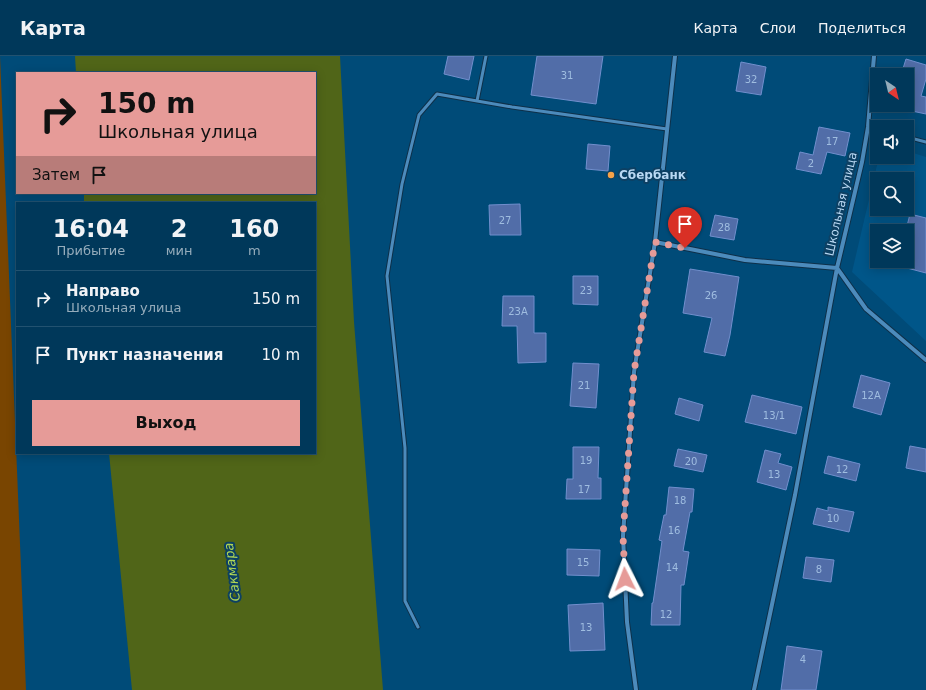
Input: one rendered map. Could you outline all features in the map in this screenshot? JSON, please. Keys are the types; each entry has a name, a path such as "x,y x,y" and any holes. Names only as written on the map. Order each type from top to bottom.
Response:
{"street":[{"path":"636,690 626,622 623,536 634,372 655,242 674,56"},
{"name":"Школьная улица","path":"655,242 745,260 837,268 862,162 868,127 874,56"},
{"path":"837,268 866,309 926,360"},
{"path":"754,690 795,494 837,268"}],"lane":[{"path":"477,101 486,56"},
{"path":"418,627 405,601 405,448 387,276 402,184 419,115 437,94 512,107 667,129"},
{"path":"914,139 926,142"}],"shaded area":[{"path":"0,56 26,690 0,690"},
{"path":"914,153 926,157 926,341 852,272 870,195 870,216 914,216 914,172 875,172 877,164 914,164"}],"water":[{"name":"Сакмара","path":"75,56 340,56 354,322 383,690 132,690 109,454 316,454 316,202 84,202 84,194 316,194 316,72 76,72"}],"building":[{"path":"448,56 474,56 469,80 444,74"},
{"path":"537,56 603,56 596,104 531,95"},
{"path":"906,59 926,65 926,79 921,96 926,97 926,114 914,111 914,68 903,68"},
{"path":"741,62 766,67 761,95 736,91"},
{"path":"819,127 850,133 845,156 827,152 821,174 796,169 800,152 813,155"},
{"path":"588,144 610,146 608,171 586,169"},
{"path":"520,204 521,235 490,235 489,205"},
{"path":"715,215 738,219 734,240 710,236"},
{"path":"914,215 926,218 926,273 907,268 914,268 914,224 908,224 910,216"},
{"path":"690,269 739,277 730,335 725,356 704,352 712,318 683,313"},
{"path":"573,276 598,276 598,305 573,304"},
{"path":"503,296 534,296 534,333 546,333 546,362 518,363 517,326 502,326"},
{"path":"573,363 599,364 596,408 570,406"},
{"path":"861,375 890,383 881,415 853,407"},
{"path":"752,395 802,407 796,434 745,422"},
{"path":"679,398 703,405 699,421 675,414"},
{"path":"910,446 926,449 926,472 906,468"},
{"path":"573,447 599,447 598,478 601,478 601,499 566,499 567,479 573,479"},
{"path":"678,449 707,455 703,472 674,466"},
{"path":"765,450 781,454 778,463 792,467 786,490 757,482"},
{"path":"828,456 860,464 856,481 824,473"},
{"path":"669,487 694,489 692,512 690,512 683,551 689,552 684,585 681,585 680,625 651,625 652,603 662,541 659,540 664,515 666,515"},
{"path":"828,507 854,512 849,532 813,524 817,508 828,511"},
{"path":"567,549 600,550 599,576 567,575"},
{"path":"806,557 834,560 831,582 803,578"},
{"path":"603,603 605,650 570,651 568,605"},
{"path":"787,646 822,651 816,690 781,690"}],"place":[{"name":"Сбербанк","path":"611,175"}],"route":[{"path":"625,579 623,536 634,372 655,242 685,248"}]}
